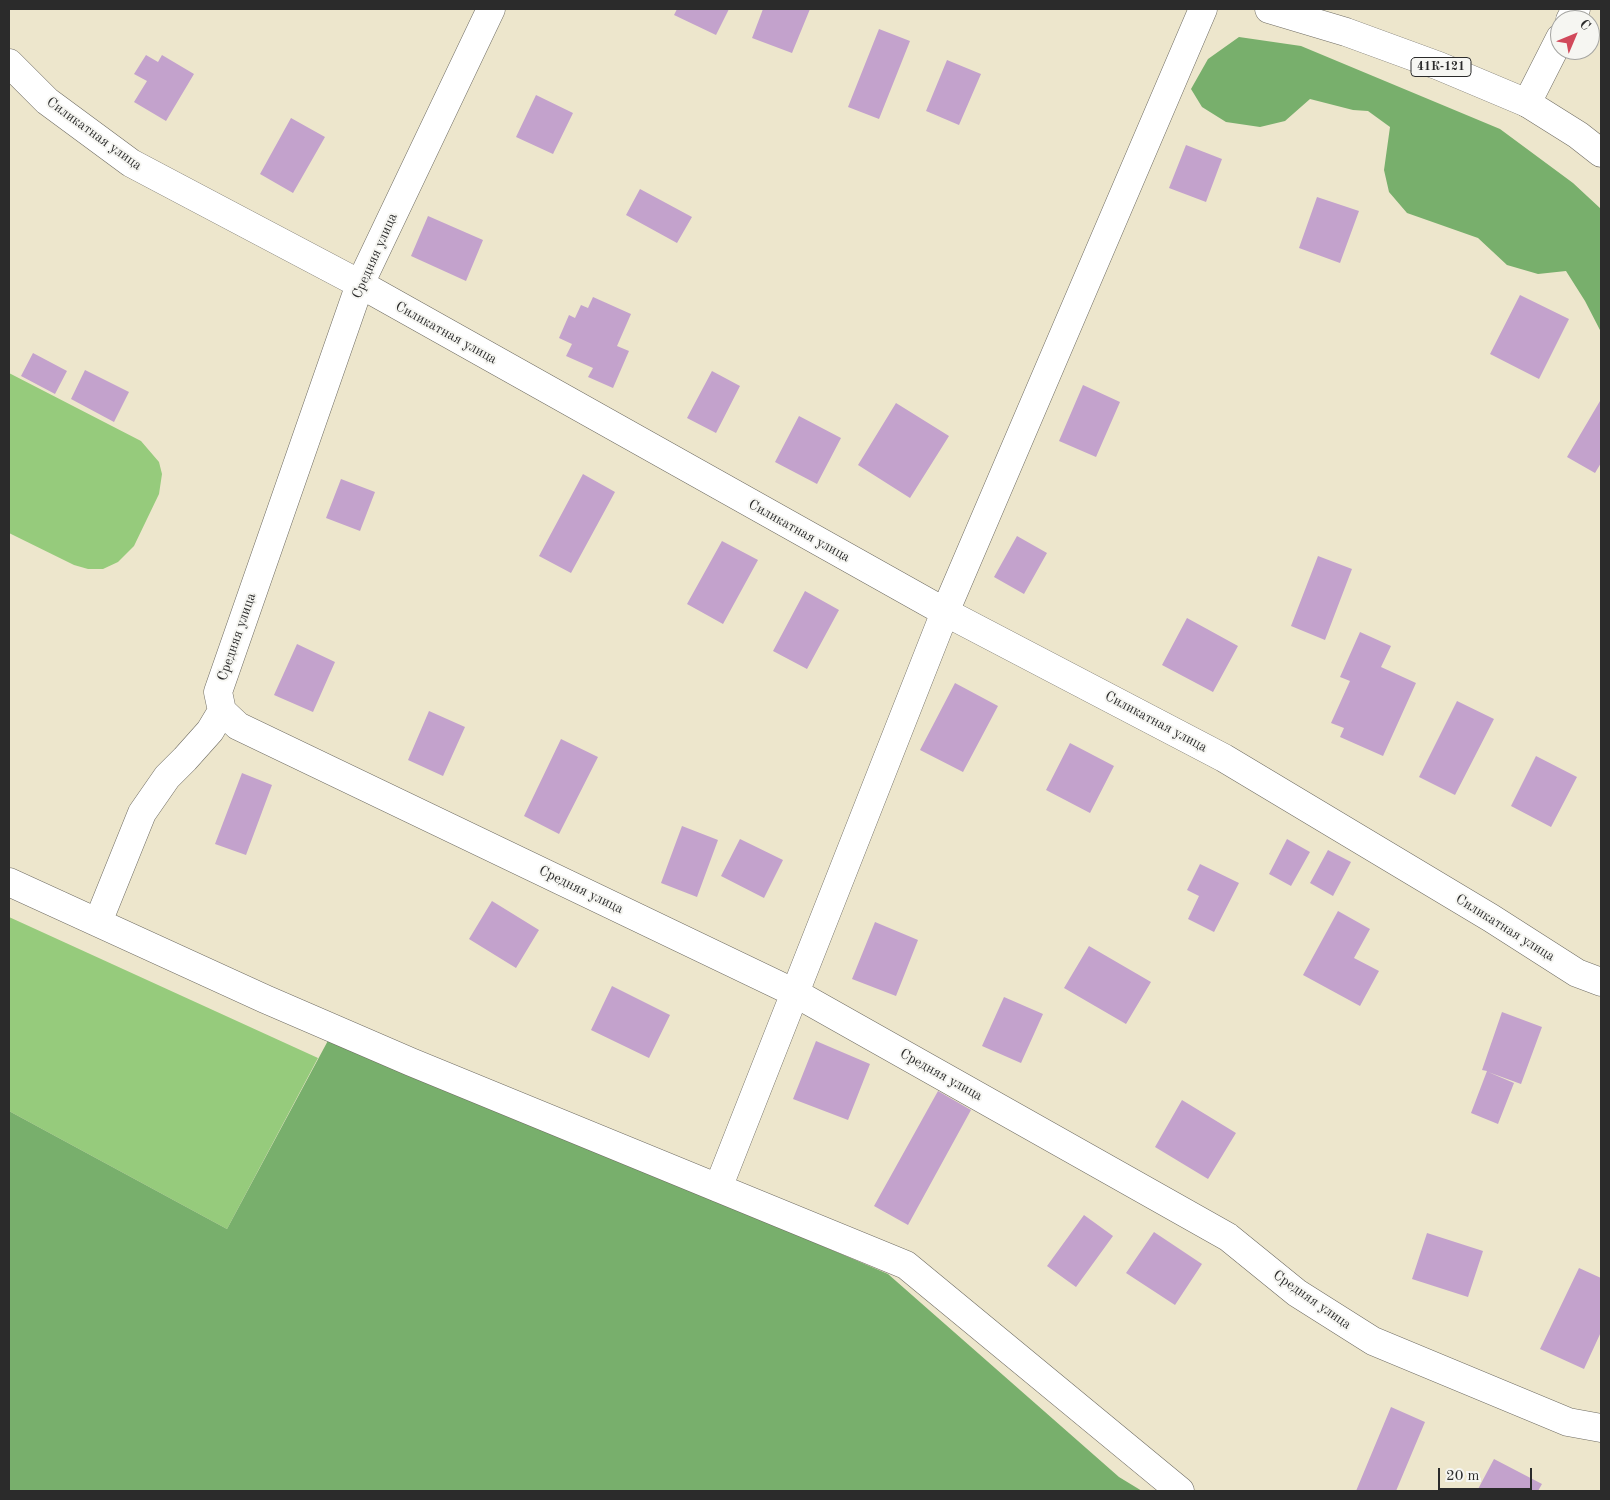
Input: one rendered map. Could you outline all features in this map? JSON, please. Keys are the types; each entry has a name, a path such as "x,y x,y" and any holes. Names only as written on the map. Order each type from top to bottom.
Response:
{"street":[{"name":"Средняя улица","path":"491,9 360,284 218,692 222,711 238,726 796,992 1228,1236 1297,1293 1373,1341 1568,1422 1601,1428"},
{"path":"718,1188 945,612 1203,9"},
{"name":"41К-121","path":"1269,9 1346,32 1439,66 1527,103 1578,135 1601,153"},
{"path":"1527,103 1550,58"},
{"name":"Силикатная улица","path":"9,64 46,101 132,164 360,284 945,612 1224,758 1491,918 1577,973 1601,982"},
{"path":"98,922 142,813 167,776 210,731 222,711"},
{"path":"9,882 265,999 402,1058 906,1265 1180,1491"}],"green space":[{"path":"1239,37 1301,46 1500,129 1573,183 1601,209 1601,332 1585,301 1566,271 1538,274 1507,265 1478,238 1407,213 1389,192 1384,170 1390,127 1368,111 1353,110 1310,99 1285,121 1260,127 1226,122 1202,107 1191,89 1208,59"},
{"path":"9,373 141,441 159,462 162,474 159,494 134,546 118,562 103,569 88,569 74,565 9,533"},
{"path":"9,917 318,1058 227,1229 9,1111"},
{"path":"331,1035 888,1274 1119,1477 1142,1491 9,1491 9,1111 227,1229"}],"building":[{"path":"677,9 729,9 716,35 674,15"},
{"path":"763,9 810,9 792,53 752,38"},
{"path":"879,29 910,41 879,119 848,107"},
{"path":"146,55 158,62 162,55 194,74 166,121 134,102 147,81 134,74"},
{"path":"947,60 981,74 959,125 926,111"},
{"path":"536,95 573,113 553,154 516,137"},
{"path":"291,118 325,137 293,193 260,174"},
{"path":"1186,145 1222,159 1206,202 1169,188"},
{"path":"640,189 692,217 677,243 626,215"},
{"path":"1317,197 1359,211 1340,263 1299,248"},
{"path":"428,216 483,240 466,281 411,256"},
{"path":"1520,295 1569,319 1539,379 1490,354"},
{"path":"593,297 631,314 617,346 629,351 613,388 588,377 593,368 566,356 572,344 559,338 569,315 575,318 581,305 588,308"},
{"path":"33,353 67,371 55,394 21,376"},
{"path":"85,370 129,392 114,422 71,399"},
{"path":"712,371 740,386 716,433 687,418"},
{"path":"1083,385 1120,402 1096,457 1059,441"},
{"path":"1600,401 1601,463 1595,473 1567,457"},
{"path":"896,403 949,436 910,498 858,465"},
{"path":"799,416 841,438 817,484 775,462"},
{"path":"583,474 615,492 571,573 539,556"},
{"path":"341,479 375,492 360,531 326,518"},
{"path":"1017,536 1047,553 1024,594 994,577"},
{"path":"722,541 758,560 723,624 687,604"},
{"path":"1318,556 1352,569 1325,640 1291,626"},
{"path":"805,591 839,610 807,669 773,651"},
{"path":"1187,618 1238,646 1213,692 1162,665"},
{"path":"1360,632 1391,646 1381,667 1416,683 1383,756 1340,737 1344,728 1331,723 1350,681 1340,677"},
{"path":"297,644 335,662 313,712 274,695"},
{"path":"955,683 998,706 963,772 920,750"},
{"path":"1457,701 1494,719 1455,795 1419,777"},
{"path":"429,711 465,727 443,776 408,760"},
{"path":"561,739 598,757 559,834 524,816"},
{"path":"1070,743 1114,766 1090,813 1046,790"},
{"path":"1536,756 1577,777 1551,827 1511,806"},
{"path":"242,773 272,785 246,855 215,844"},
{"path":"682,826 718,840 697,897 661,883"},
{"path":"740,839 783,860 764,898 721,876"},
{"path":"1287,839 1310,852 1291,886 1269,874"},
{"path":"1328,850 1351,862 1333,896 1310,883"},
{"path":"1200,864 1239,883 1214,932 1188,919 1199,896 1187,890"},
{"path":"492,901 539,930 516,968 469,939"},
{"path":"1338,911 1370,929 1354,958 1379,971 1360,1006 1303,975"},
{"path":"875,922 918,940 896,996 852,979"},
{"path":"1089,946 1151,982 1126,1024 1064,988"},
{"path":"612,986 670,1015 649,1058 591,1030"},
{"path":"1004,997 1043,1014 1021,1063 982,1046"},
{"path":"1502,1012 1542,1027 1521,1084 1488,1072 1514,1083 1498,1124 1471,1113 1487,1071 1482,1070"},
{"path":"816,1041 870,1064 848,1120 793,1099"},
{"path":"938,1091 971,1110 908,1225 874,1206"},
{"path":"1182,1100 1236,1133 1208,1179 1155,1147"},
{"path":"1084,1215 1113,1236 1076,1287 1047,1266"},
{"path":"1154,1232 1202,1264 1175,1305 1126,1273"},
{"path":"1427,1233 1483,1251 1468,1297 1412,1279"},
{"path":"1579,1268 1601,1278 1601,1332 1584,1369 1540,1349"},
{"path":"1391,1407 1425,1422 1396,1491 1356,1491"},
{"path":"1494,1459 1542,1484 1538,1491 1477,1491"}]}
